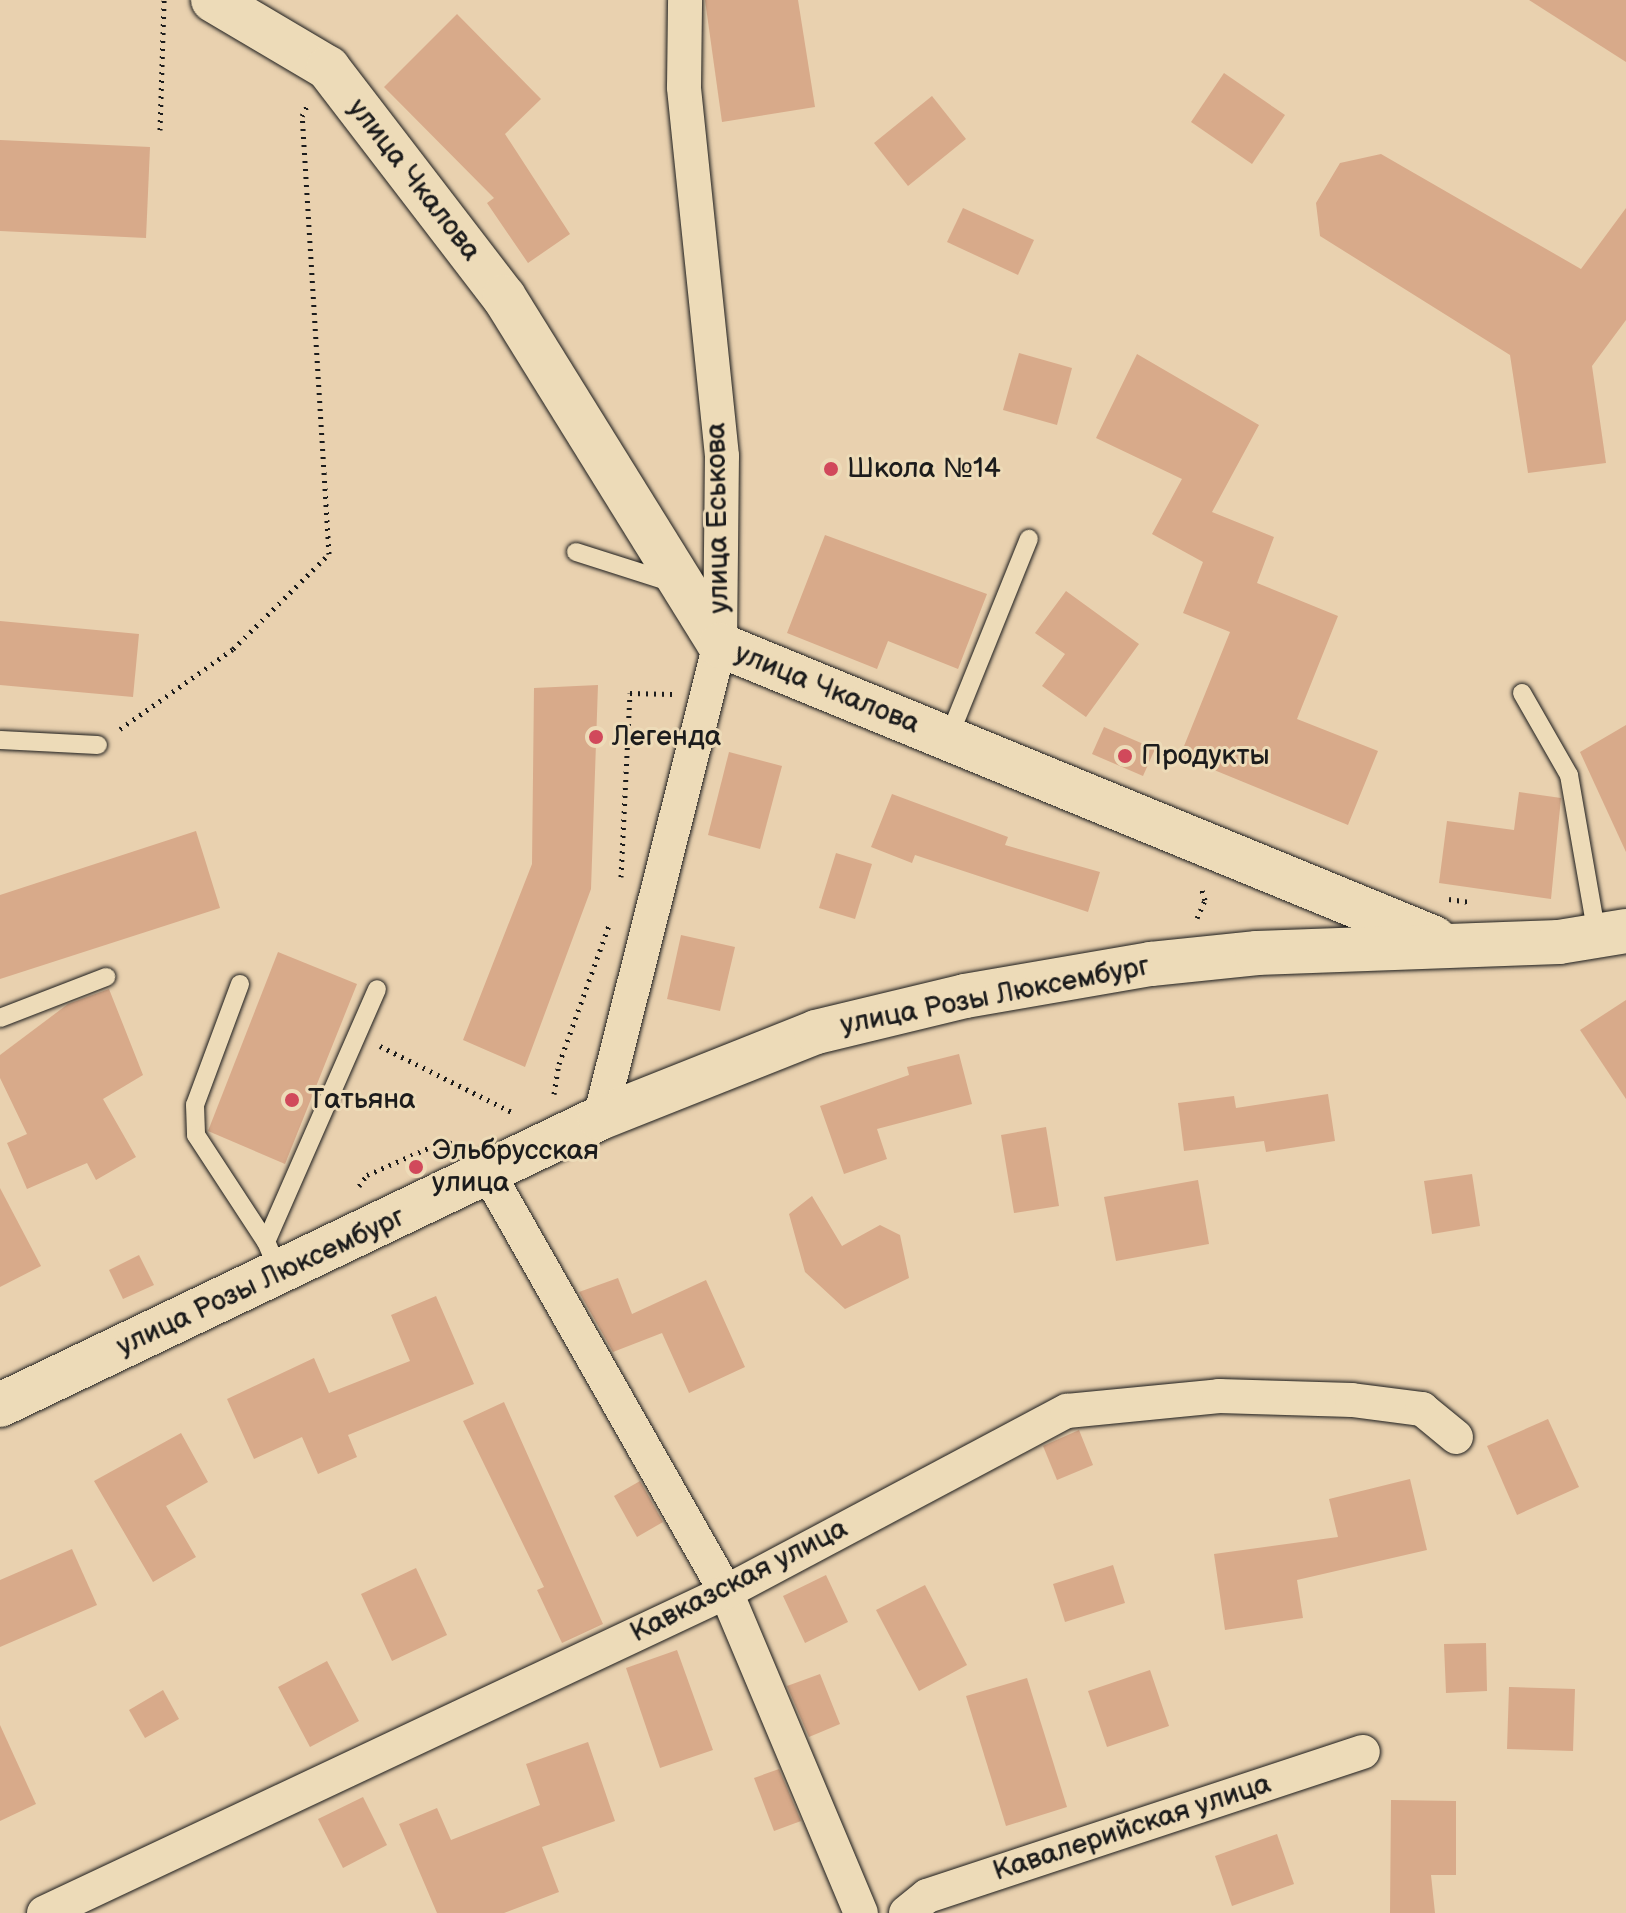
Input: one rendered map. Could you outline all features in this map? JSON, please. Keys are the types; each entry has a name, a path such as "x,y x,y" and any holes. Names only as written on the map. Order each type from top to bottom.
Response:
{"street":[{"name":"улица Чкалова","path":"213,0 328,68 504,297 720,645 1448,944 1559,942 1612,933"},
{"name":"улица Еськова","path":"600,1118 720,645 722,456 684,87 685,0"},
{"name":"улица Розы Люксембург","path":"0,1405 273,1258 478,1159 600,1118 816,1032 965,996 1151,964 1448,944"},
{"path":"478,1159 726,1592 861,1913"},
{"name":"Кавказская улица","path":"44,1913 726,1592 1067,1411 1219,1396 1352,1400 1422,1409 1456,1437"},
{"name":"Кавалерийская улица","path":"906,1913 927,1896 1363,1752"}],"lane":[{"path":"948,739 1029,539"},
{"path":"576,552 682,586"},
{"path":"1522,693 1569,775 1612,933"},
{"path":"0,740 98,745"},
{"path":"0,1018 106,977"},
{"path":"240,984 195,1105 196,1135 273,1258"},
{"path":"273,1258 377,989"}],"path":[{"path":"160,130 164,0"},
{"path":"98,745 233,649 329,554 302,116 328,68"},
{"path":"621,893 630,693 707,697"},
{"path":"1189,921 1199,918 1205,900 1198,878"},
{"path":"1436,897 1482,903"},
{"path":"553,1101 559,1064 610,921"},
{"path":"358,1035 517,1115"},
{"path":"353,1194 367,1175 442,1142 478,1159"}],"building":[{"path":"705,0 798,0 815,107 722,122"},
{"path":"1529,0 1626,0 1626,62"},
{"path":"457,14 541,99 505,134 570,234 528,263 487,203 494,198 384,87"},
{"path":"1224,73 1285,115 1252,164 1191,122"},
{"path":"932,96 966,139 908,186 874,143"},
{"path":"0,140 150,147 146,238 0,231"},
{"path":"1381,154 1581,269 1626,208 1626,320 1592,366 1606,463 1528,473 1510,355 1320,236 1316,203 1340,163"},
{"path":"963,208 1034,240 1018,275 947,242"},
{"path":"1019,353 1072,368 1057,425 1003,410"},
{"path":"1137,354 1259,425 1212,512 1274,537 1257,583 1338,616 1297,719 1378,751 1348,825 1180,756 1230,632 1183,613 1203,562 1152,534 1182,479 1096,438"},
{"path":"825,535 987,594 958,669 888,641 877,669 787,633"},
{"path":"1066,591 1139,644 1086,717 1042,686 1065,654 1035,633"},
{"path":"0,621 139,634 133,697 0,685"},
{"path":"598,685 591,889 525,1067 463,1040 532,864 534,688"},
{"path":"1626,725 1626,852 1580,752"},
{"path":"1104,727 1155,749 1143,776 1092,754"},
{"path":"729,752 782,766 760,849 708,835"},
{"path":"1519,792 1561,798 1551,899 1439,883 1447,821 1514,830"},
{"path":"892,794 1008,837 1005,845 1100,872 1088,912 915,855 912,863 871,847"},
{"path":"196,831 220,908 0,979 0,895"},
{"path":"836,853 872,864 855,919 819,908"},
{"path":"681,935 735,947 720,1011 667,999"},
{"path":"278,952 357,984 285,1164 208,1131"},
{"path":"109,989 143,1075 103,1099 136,1157 96,1180 87,1163 27,1189 7,1143 27,1134 0,1078 0,1055 68,1004"},
{"path":"1626,1000 1626,1099 1580,1030"},
{"path":"959,1054 972,1104 877,1129 887,1159 844,1174 820,1106 909,1075 907,1067"},
{"path":"1328,1094 1335,1141 1266,1152 1264,1141 1184,1151 1178,1103 1234,1096 1236,1108"},
{"path":"1046,1127 1059,1206 1014,1213 1001,1135"},
{"path":"1472,1174 1480,1226 1432,1234 1424,1181"},
{"path":"1198,1180 1209,1244 1116,1261 1104,1197"},
{"path":"0,1188 41,1266 0,1287"},
{"path":"812,1196 842,1246 880,1225 900,1235 909,1278 845,1309 805,1272 789,1214"},
{"path":"139,1255 154,1285 123,1299 109,1270"},
{"path":"618,1278 632,1314 706,1280 745,1367 689,1393 662,1333 613,1352 579,1292"},
{"path":"436,1296 474,1384 348,1435 357,1457 318,1474 302,1437 254,1459 227,1399 314,1358 329,1393 410,1361 391,1315"},
{"path":"504,1402 603,1624 562,1643 537,1590 544,1587 463,1421"},
{"path":"1548,1419 1579,1487 1517,1515 1487,1446"},
{"path":"1079,1430 1093,1465 1057,1480 1043,1446"},
{"path":"181,1433 208,1482 166,1506 196,1557 153,1582 94,1481"},
{"path":"1410,1479 1427,1550 1297,1580 1303,1618 1225,1630 1214,1554 1338,1537 1329,1499"},
{"path":"640,1481 663,1522 637,1537 614,1496"},
{"path":"72,1549 97,1605 0,1647 0,1580"},
{"path":"1113,1565 1125,1603 1065,1622 1053,1584"},
{"path":"416,1568 447,1635 392,1661 361,1594"},
{"path":"826,1575 848,1622 805,1643 783,1596"},
{"path":"925,1585 967,1665 919,1691 876,1610"},
{"path":"1486,1643 1487,1691 1446,1693 1444,1644"},
{"path":"677,1650 713,1750 660,1768 626,1668"},
{"path":"327,1661 359,1721 310,1747 278,1687"},
{"path":"1150,1670 1169,1726 1107,1747 1088,1691"},
{"path":"820,1674 840,1724 809,1737 787,1686"},
{"path":"1027,1678 1067,1807 1006,1826 966,1696"},
{"path":"1509,1687 1575,1689 1573,1751 1507,1749"},
{"path":"163,1690 179,1719 145,1738 129,1710"},
{"path":"0,1725 36,1804 0,1821"},
{"path":"588,1742 615,1821 542,1847 559,1892 504,1913 437,1913 399,1824 437,1808 451,1840 540,1805 526,1764"},
{"path":"779,1769 801,1821 774,1831 754,1778"},
{"path":"363,1797 387,1845 343,1868 318,1819"},
{"path":"1391,1800 1456,1801 1456,1875 1431,1875 1435,1913 1390,1913"},
{"path":"1277,1834 1294,1884 1232,1906 1215,1856"}],"place":[{"name":"Школа №14","path":"831,469"},
{"name":"Легенда","path":"596,737"},
{"name":"Продукты","path":"1125,756"},
{"name":"Татьяна","path":"292,1100"},
{"name":"Эльбрусская улица","path":"416,1167"}]}
